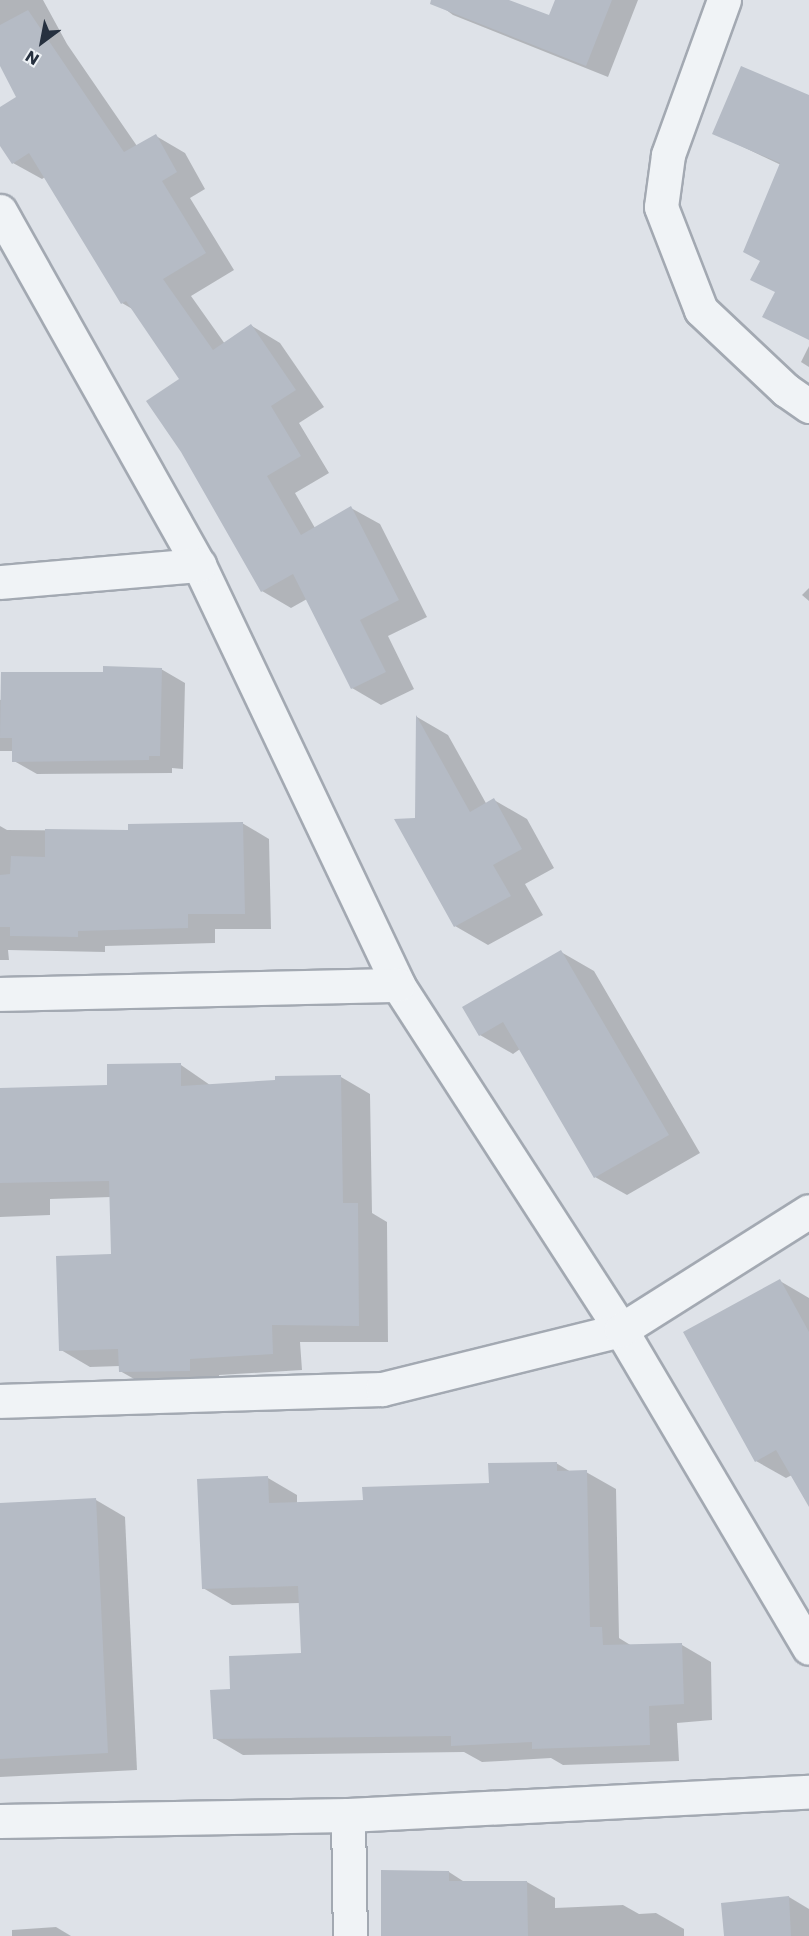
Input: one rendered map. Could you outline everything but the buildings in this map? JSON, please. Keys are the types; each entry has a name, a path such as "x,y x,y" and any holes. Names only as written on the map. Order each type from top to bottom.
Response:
{"street":[{"path":"724,0 668,155 661,207 701,310 786,390 809,406"},
{"path":"0,211 199,565 398,985 621,1330 809,1648"},
{"path":"0,582 199,565"},
{"path":"0,994 398,985"},
{"path":"0,1401 381,1389 621,1330 809,1212"},
{"path":"0,1821 348,1815 809,1792"},
{"path":"348,1815 351,1936"}]}
